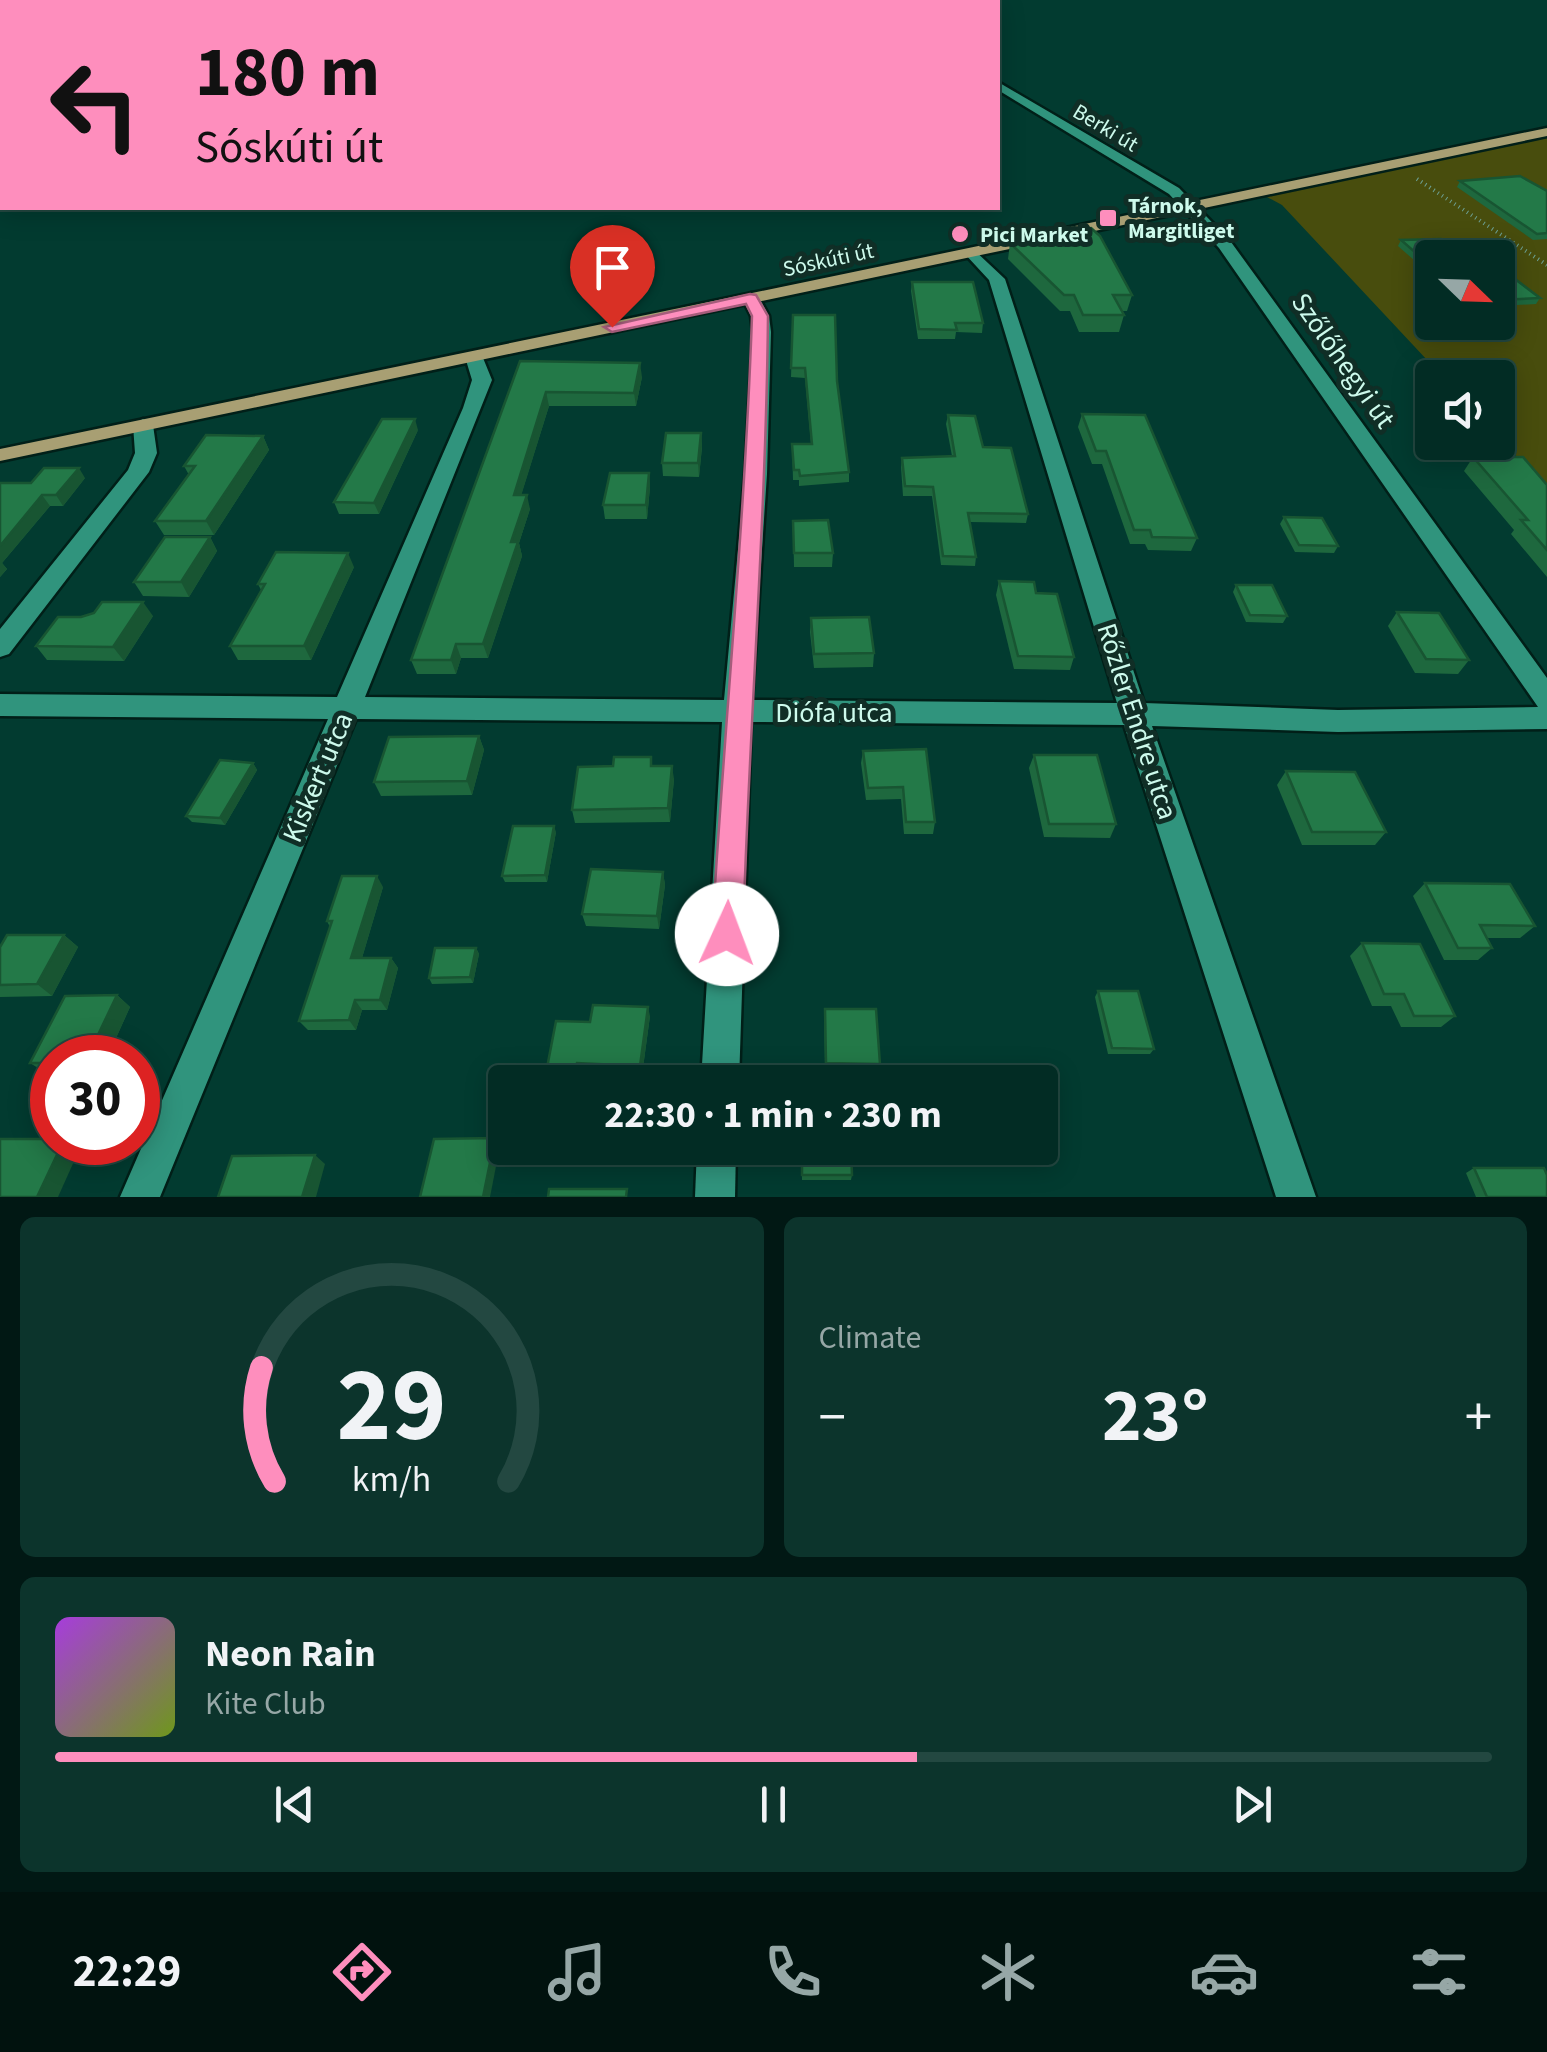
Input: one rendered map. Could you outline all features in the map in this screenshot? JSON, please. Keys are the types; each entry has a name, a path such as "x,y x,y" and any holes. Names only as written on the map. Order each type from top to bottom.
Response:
{"main road":[{"name":"Sóskúti út","path":"0,455 1547,132"}],"street":[{"name":"Berki út","path":"1000,86 1174,191 1191,207"},
{"path":"1060,122 1087,118"},
{"name":"Szőlőhegyi út","path":"1191,207 1226,244 1547,700"},
{"name":"Rőzler Endre utca","path":"972,252 997,280 1134,714 1296,1197"},
{"path":"721,1065 737,711 756,474 762,332 760,316 750,298"},
{"name":"Kiskert utca","path":"140,1197 473,408 482,380 474,356"},
{"path":"0,646 138,472 146,453 144,425"},
{"name":"Diófa utca","path":"0,705 1134,714 1338,720 1547,718"},
{"path":"715,1197 717,1165"}],"path":[{"path":"1395,164 1547,265"}],"green space":[{"path":"1547,128 1547,490 1515,455 1515,360 1427,360 1282,205 1252,189"}],"building":[{"path":"1520,176 1547,191 1547,233 1537,234 1460,181"},
{"path":"1091,228 1100,236 1132,295 1113,295 1124,315 1083,315 1074,295 1064,295 1010,243"},
{"path":"1441,239 1442,240 1415,240 1415,252 1401,240"},
{"path":"1515,279 1540,298 1515,299"},
{"path":"912,282 973,282 983,323 955,323 957,330 919,329"},
{"path":"793,315 835,315 837,381 849,472 800,476 799,470 794,470 792,444 812,444 805,368 791,368"},
{"path":"520,361 640,363 634,393 546,392 514,495 527,495 511,542 518,542 483,644 456,644 451,660 411,660"},
{"path":"1082,414 1145,415 1197,538 1152,537 1150,530 1134,530 1106,451 1096,451"},
{"path":"948,415 975,416 983,447 1011,448 1028,514 968,513 976,557 943,556 933,487 905,486 902,458 955,456"},
{"path":"382,419 415,419 374,503 334,502"},
{"path":"666,433 701,433 698,463 662,463"},
{"path":"206,435 263,436 206,521 155,521 195,466 184,466"},
{"path":"1523,457 1547,485 1547,550 1521,520 1528,520 1476,460"},
{"path":"44,468 79,468 56,495 42,495 0,546 0,483 31,483"},
{"path":"610,473 649,473 646,505 603,505"},
{"path":"1284,517 1322,518 1338,546 1299,545"},
{"path":"828,520 833,553 794,553 793,521"},
{"path":"165,537 210,537 181,582 134,582"},
{"path":"276,552 348,553 304,646 230,646 265,584 258,584"},
{"path":"999,581 1034,582 1036,593 1057,594 1074,657 1018,656"},
{"path":"1236,585 1272,585 1287,616 1250,615"},
{"path":"102,602 143,602 113,647 36,646 58,617 94,613"},
{"path":"1397,612 1439,613 1469,660 1426,659"},
{"path":"869,617 874,653 814,654 811,618"},
{"path":"479,736 467,781 374,782 389,737"},
{"path":"926,749 935,822 906,822 903,787 868,788 863,751"},
{"path":"1034,755 1097,755 1116,824 1049,824"},
{"path":"614,757 651,757 651,766 672,766 668,808 572,810 578,767 613,766"},
{"path":"220,760 253,763 220,818 186,816"},
{"path":"1286,771 1355,772 1386,832 1312,832"},
{"path":"513,826 554,826 545,875 502,876"},
{"path":"591,869 663,872 657,916 582,914"},
{"path":"342,876 377,876 351,958 391,958 380,1000 355,1000 349,1020 299,1021 332,921 327,921"},
{"path":"1425,883 1510,884 1535,926 1480,925 1492,948 1458,948"},
{"path":"7,935 64,935 37,984 0,985 0,947"},
{"path":"1362,943 1420,944 1455,1016 1414,1016 1404,994 1384,994"},
{"path":"435,948 476,948 470,977 429,978"},
{"path":"1098,991 1138,991 1154,1049 1112,1048"},
{"path":"117,995 98,1035 45,1035 65,996"},
{"path":"593,1005 648,1007 640,1065 548,1065 556,1021 590,1022"},
{"path":"825,1009 876,1009 880,1064 826,1063"},
{"path":"488,1138 490,1165 483,1197 420,1197 434,1139"},
{"path":"0,1139 30,1139 30,1165 52,1165 37,1197 0,1197"},
{"path":"315,1155 302,1197 218,1197 232,1156"},
{"path":"802,1165 852,1165 852,1175 802,1175"},
{"path":"1474,1168 1544,1168 1547,1197 1487,1197"},
{"path":"549,1189 627,1189 626,1197 548,1197"}],"place":[{"name":"Tárnok, Margitliget","path":"1108,218"},
{"name":"Pici Market","path":"960,234"}],"route":[{"path":"612,327 750,298 760,316 756,474 737,711 727,934"}]}
